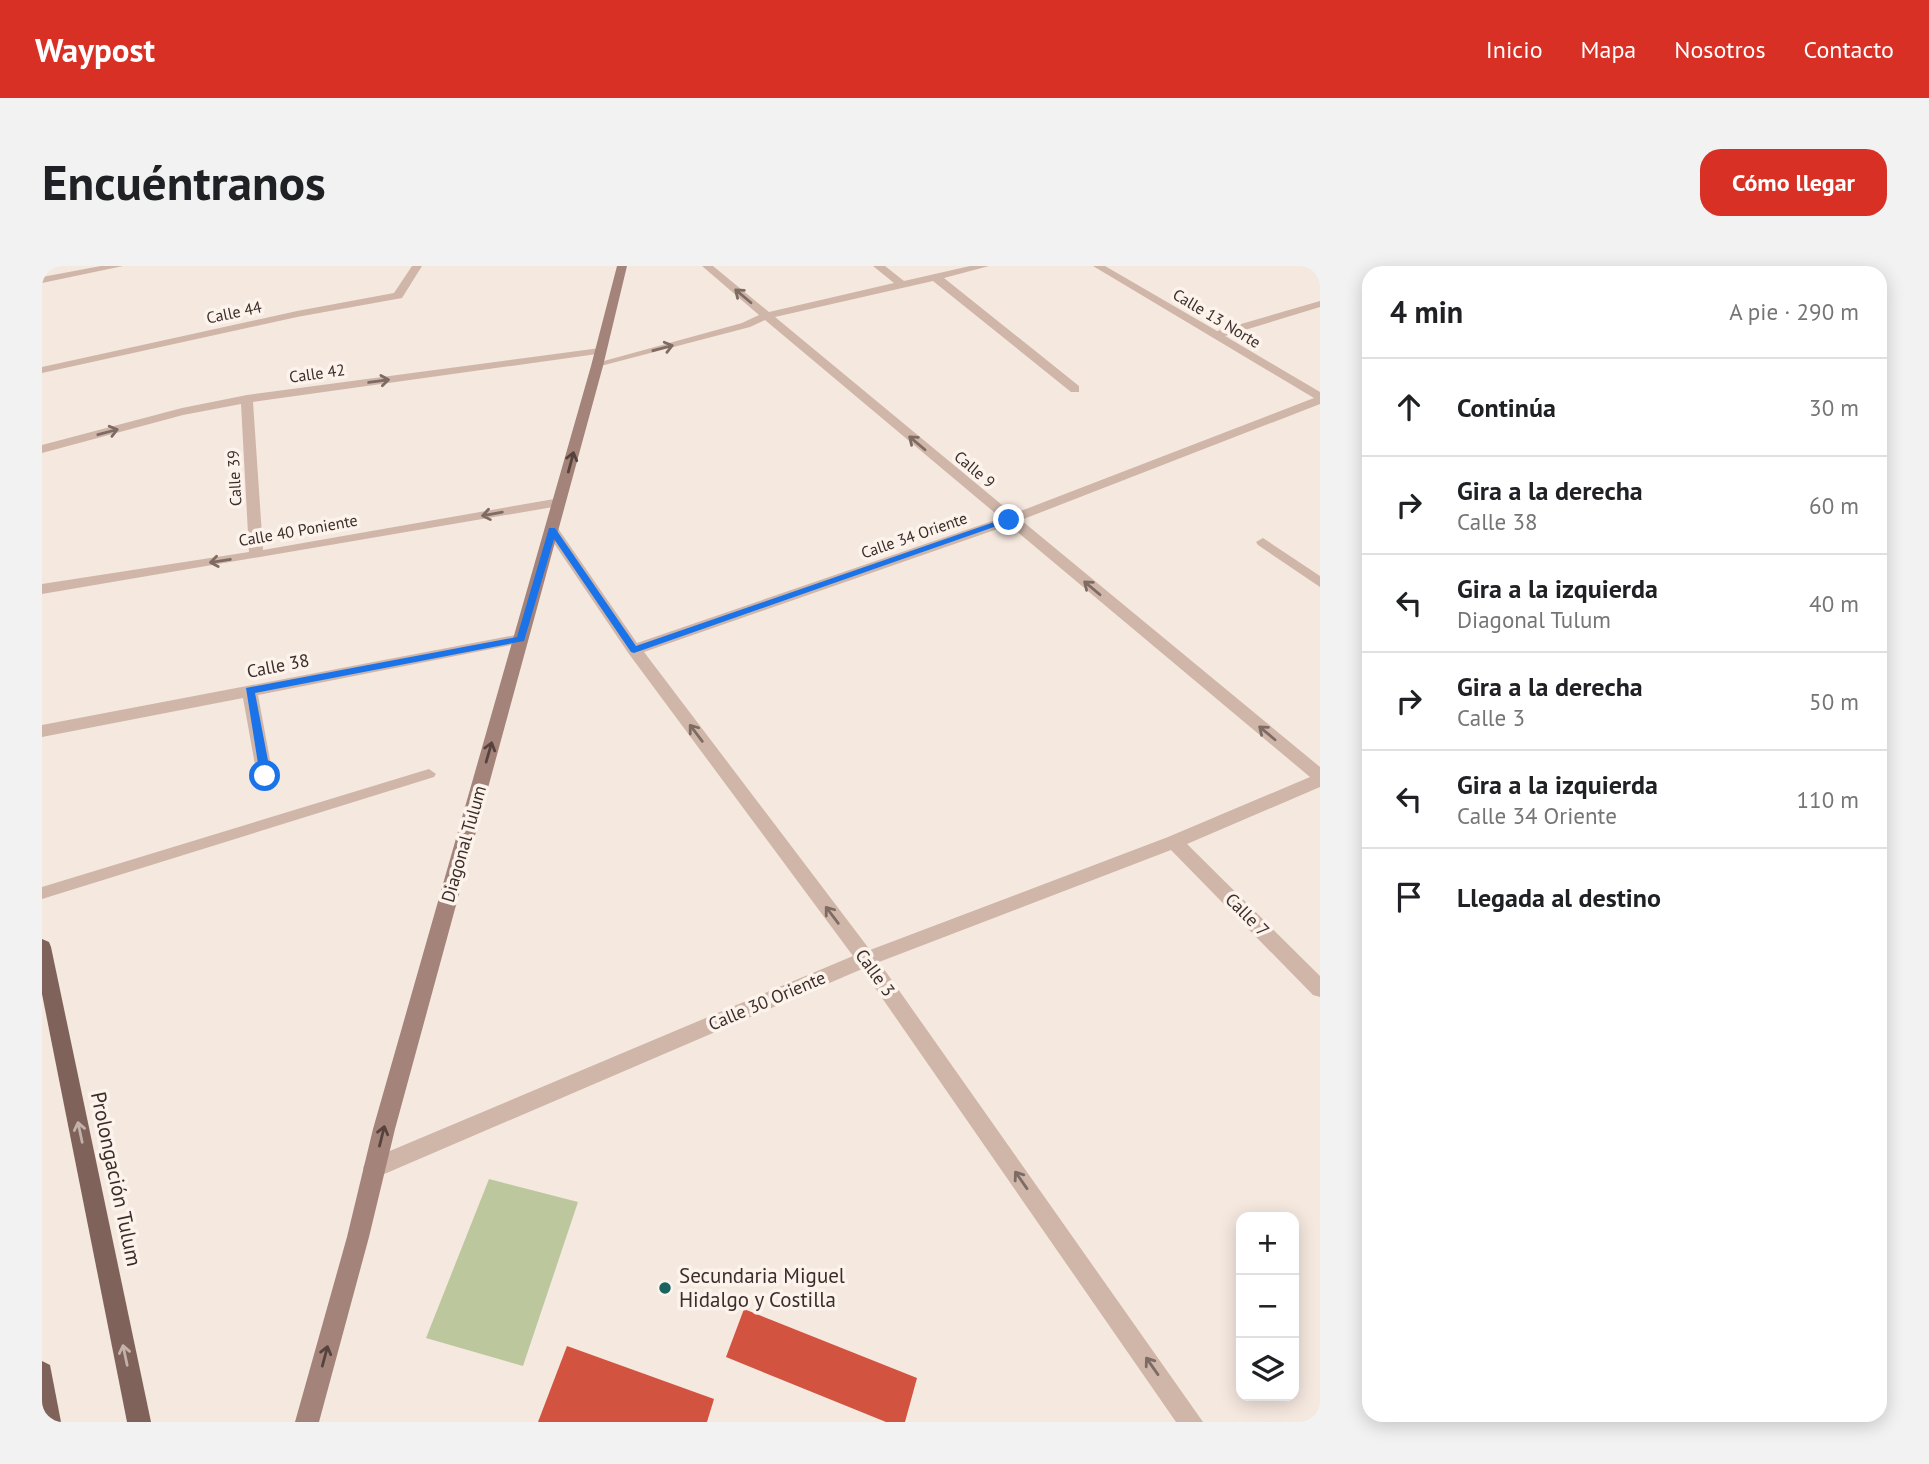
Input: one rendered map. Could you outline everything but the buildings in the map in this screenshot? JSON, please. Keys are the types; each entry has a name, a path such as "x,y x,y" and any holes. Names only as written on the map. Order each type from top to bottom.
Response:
{"main road":[{"name":"Diagonal Tulum","path":"307,1422 374,1168 599,359 622,266"},
{"name":"Prolongación Tulum","path":"42,947 139,1422"},
{"path":"42,1373 49,1422"}],"street":[{"path":"42,280 118,266"},
{"name":"Calle 44","path":"42,370 297,314 398,296 417,266"},
{"name":"Calle 9","path":"706,266 1320,778"},
{"path":"878,266 900,283"},
{"name":"Calle 42","path":"42,449 183,412 247,399 599,359 746,325 766,316 900,283 984,266"},
{"name":"Calle 13 Norte","path":"1098,266 1320,398"},
{"path":"934,276 1075,389"},
{"path":"1216,335 1320,304"},
{"name":"Calle 34 Oriente","path":"634,650 1009,520 1320,398"},
{"name":"Calle 39","path":"247,399 256,555"},
{"name":"Calle 40 Poniente","path":"42,589 559,502"},
{"name":"Calle 3","path":"552,530 634,650 866,959 1191,1422"},
{"path":"1263,542 1320,583"},
{"name":"Calle 38","path":"42,731 521,639"},
{"path":"250,691 265,776"},
{"name":"Calle 30 Oriente","path":"374,1168 866,959 1174,842 1320,778"},
{"name":"Calle 7","path":"1174,842 1320,989"}],"lane":[{"path":"42,893 429,774"}],"green space":[{"path":"489,1179 578,1202 523,1366 426,1338"}],"place":[{"name":"Secundaria Miguel Hidalgo y Costilla","path":"665,1288"}],"route":[{"path":"265,776 250,691 521,639 552,530 634,650 1009,520"}]}
